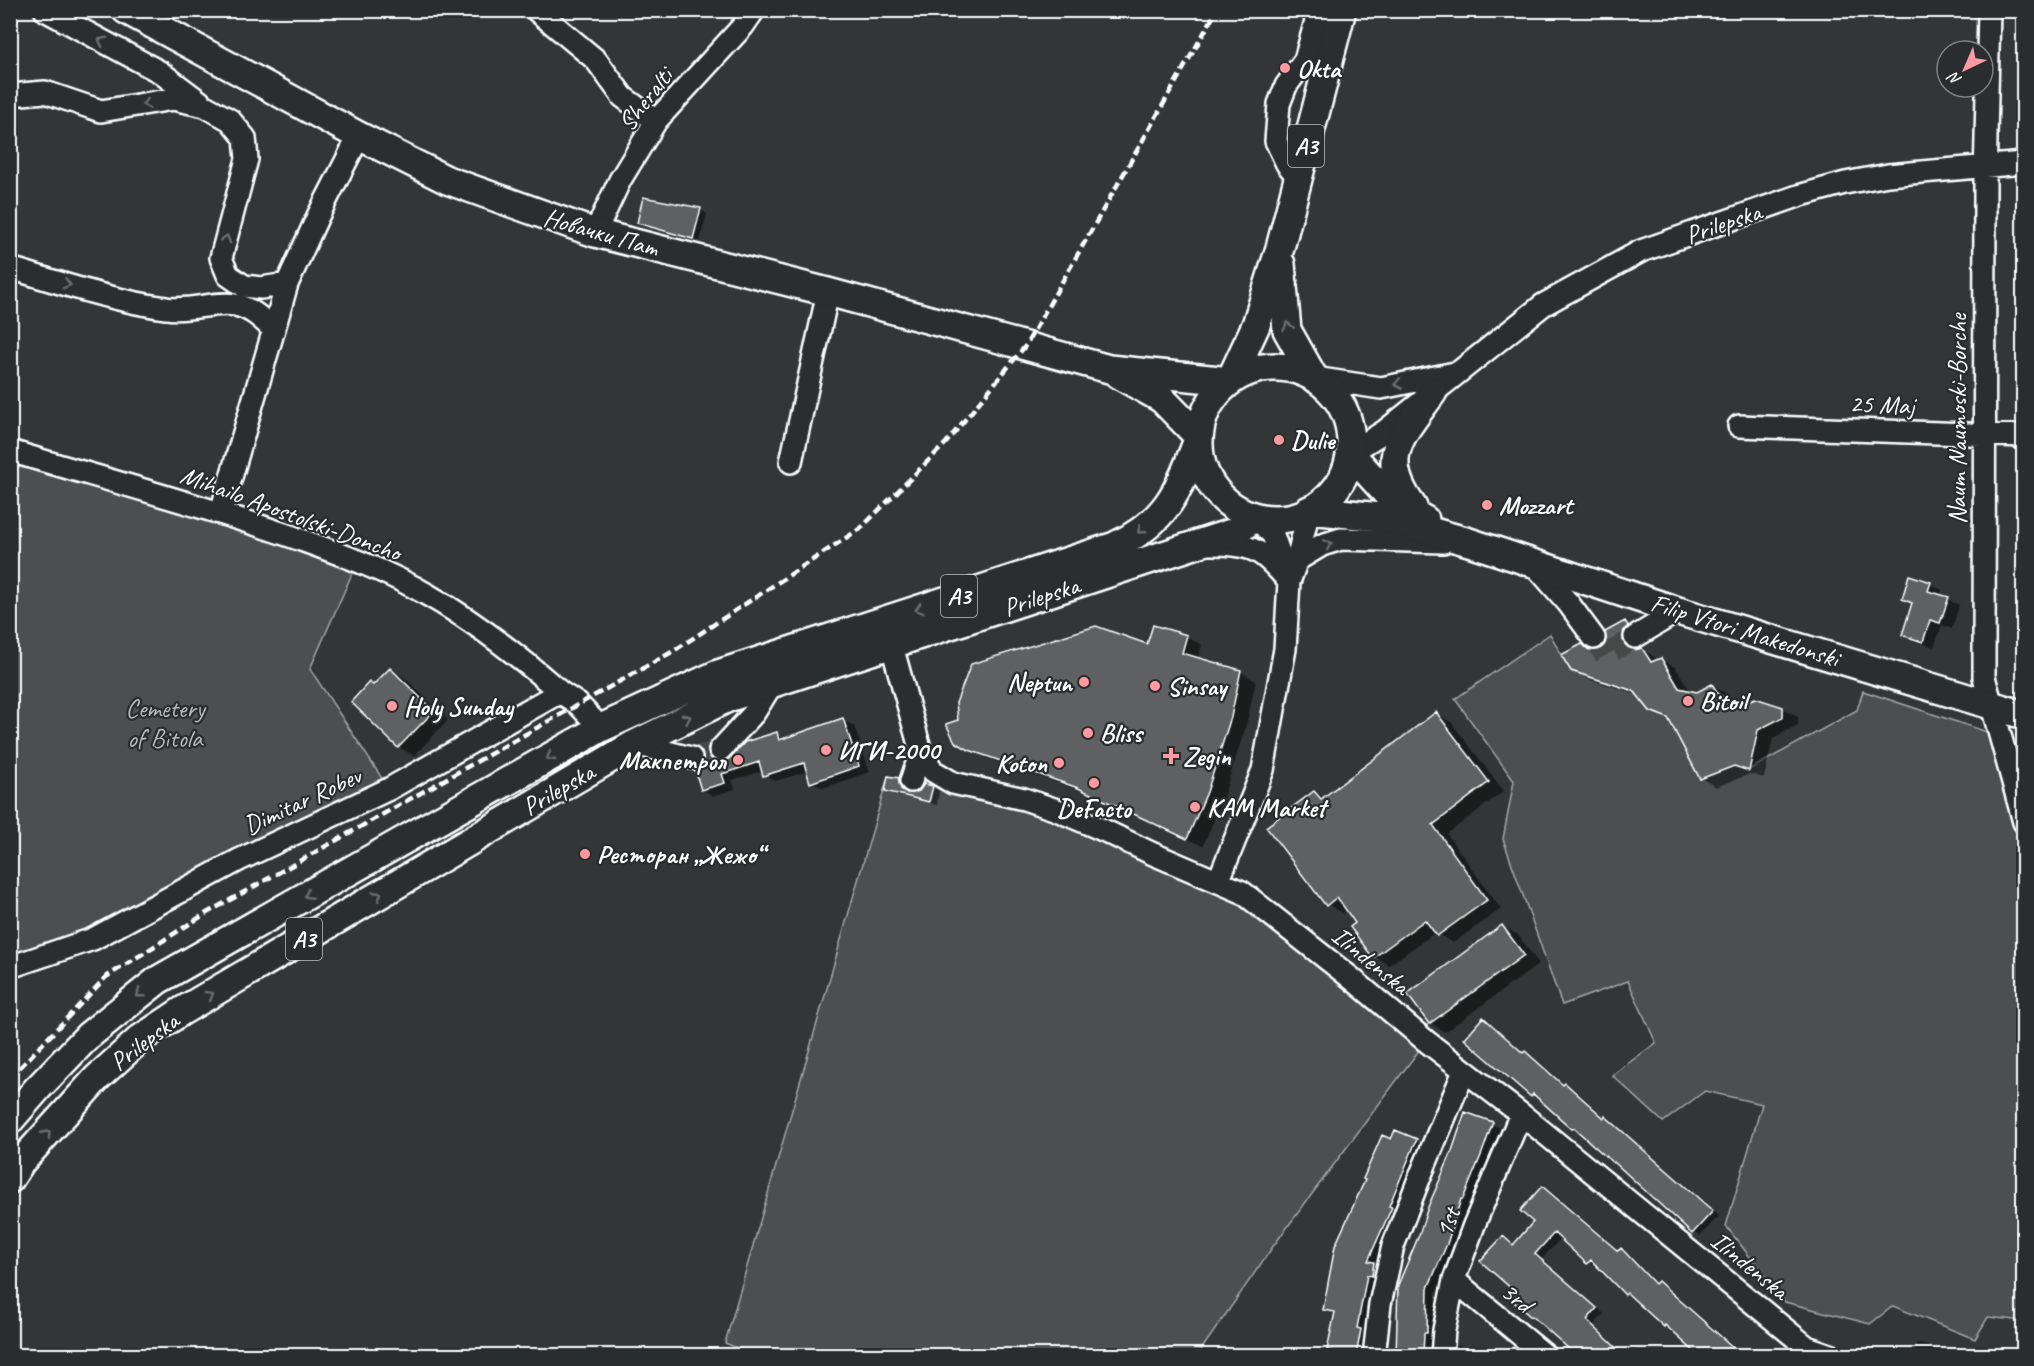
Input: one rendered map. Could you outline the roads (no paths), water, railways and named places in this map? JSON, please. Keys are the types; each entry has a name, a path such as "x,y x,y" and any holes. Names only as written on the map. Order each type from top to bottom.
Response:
{"main road":[{"name":"Новачки Пат","path":"126,10 359,136 447,180 595,233 828,292 1109,369"},
{"name":"A3","path":"1230,381 1256,325 1280,248 1298,177 1322,41 1342,10"},
{"name":"A3","path":"1280,248 1287,330 1314,378"},
{"path":"1192,376 1230,359 1250,339"},
{"name":"A3","path":"1271,367 1293,369 1314,378 1331,392 1343,410 1350,431 1350,453 1344,476 1330,496 1309,510 1293,517 1274,520 1255,517 1236,509 1213,487 1200,458 1199,437 1203,415 1214,396 1230,381 1250,371 1271,367"},
{"path":"1109,369 1230,381"},
{"path":"1109,369 1162,399 1199,437"},
{"path":"1421,518 1407,499 1396,478 1395,461 1398,443 1433,392"},
{"path":"1176,413 1180,444 1179,487"},
{"name":"Prilepska","path":"10,1120 88,1036 158,980 601,728 718,674 1115,546 1134,537 1165,510 1179,487 1199,437"},
{"path":"1350,453 1396,504 1469,542"},
{"path":"1309,510 1380,517 1469,542"},
{"name":"Prilepska","path":"10,1179 21,1162 97,1078 140,1039 182,1011 634,744 728,698 1237,531 1255,517"},
{"name":"Filip Vtori Makedonski","path":"1469,542 1678,611 2024,715"}],"street":[{"path":"45,10 160,72 205,106 230,120 245,138 247,159 222,258 228,275 243,285 261,288 287,284"},
{"path":"536,10 596,60 623,97 656,121"},
{"path":"1298,177 1287,164 1276,141 1279,104 1286,86 1322,41 1319,10"},
{"name":"Naum Naumoski-Borche","path":"1989,10 1985,167 1984,678 2024,822"},
{"name":"Sheralti","path":"595,233 620,180 656,121 747,16"},
{"path":"10,95 45,92 101,111 173,99 205,106"},
{"path":"221,512 287,284 318,216 359,136"},
{"name":"Prilepska","path":"1350,453 1385,431 1543,305 1641,251 1798,196 1845,183 1888,175 2024,163"},
{"path":"10,268 64,284 167,309 188,310 213,305 234,305 255,313 273,329"},
{"path":"791,462 828,292"},
{"name":"Prilepska","path":"1314,378 1381,387 1456,373"},
{"name":"25 Maj","path":"1739,426 2024,436"},
{"name":"Mihailo Apostolski-Doncho","path":"10,451 221,512 358,560 427,594 477,626 560,692"},
{"path":"1218,882 1263,770 1285,649 1289,582 1297,560 1309,510"},
{"path":"1255,517 1273,535 1289,582"},
{"path":"1297,560 1322,545 1341,538 1469,542"},
{"path":"1199,544 1234,544 1260,552 1289,582"},
{"path":"1534,564 1569,604 1594,638"},
{"path":"1635,637 1678,611"},
{"name":"Ilindenska","path":"892,646 921,753 933,771 953,783 1057,810 1242,892 1464,1071 1521,1114 1804,1351 1833,1356"},
{"path":"720,750 754,713 772,682"},
{"path":"560,692 578,704 601,728"},
{"name":"Dimitar Robev","path":"10,967 93,939 239,860 388,789 560,692"},
{"path":"634,744 691,758"},
{"path":"2012,774 2015,763 2024,752"},
{"path":"911,781 921,753"},
{"path":"1374,1356 1380,1304 1393,1246 1464,1071"},
{"name":"1st","path":"1442,1356 1444,1330 1454,1280 1474,1225 1521,1114"},
{"name":"3rd","path":"1454,1280 1546,1356"}],"tunnel":[{"path":"1594,638 1605,656 1635,637"},
{"path":"691,758 720,750"}],"railway":[{"path":"10,1078 106,977 205,914 672,652 861,528 946,443 1026,345 1217,10"}],"place":[{"name":"Okta","path":"1285,68"},
{"name":"Dulie","path":"1279,440"},
{"name":"Mozzart","path":"1487,505"},
{"name":"Neptun","path":"1084,682"},
{"name":"Sinsay","path":"1155,686"},
{"name":"Bitoil","path":"1688,701"},
{"name":"Holy Sunday","path":"392,706"},
{"name":"Bliss","path":"1088,733"},
{"name":"ИГИ-2000","path":"826,750"},
{"name":"Zegin","path":"1171,756"},
{"name":"Макпетрол","path":"738,760"},
{"name":"Koton","path":"1059,763"},
{"name":"DeFacto","path":"1094,783"},
{"name":"KAM Market","path":"1195,807"},
{"name":"Ресторан „Жежо“","path":"585,854"}],"park label":[{"name":"Cemetery of Bitola","path":"165,723"}]}
